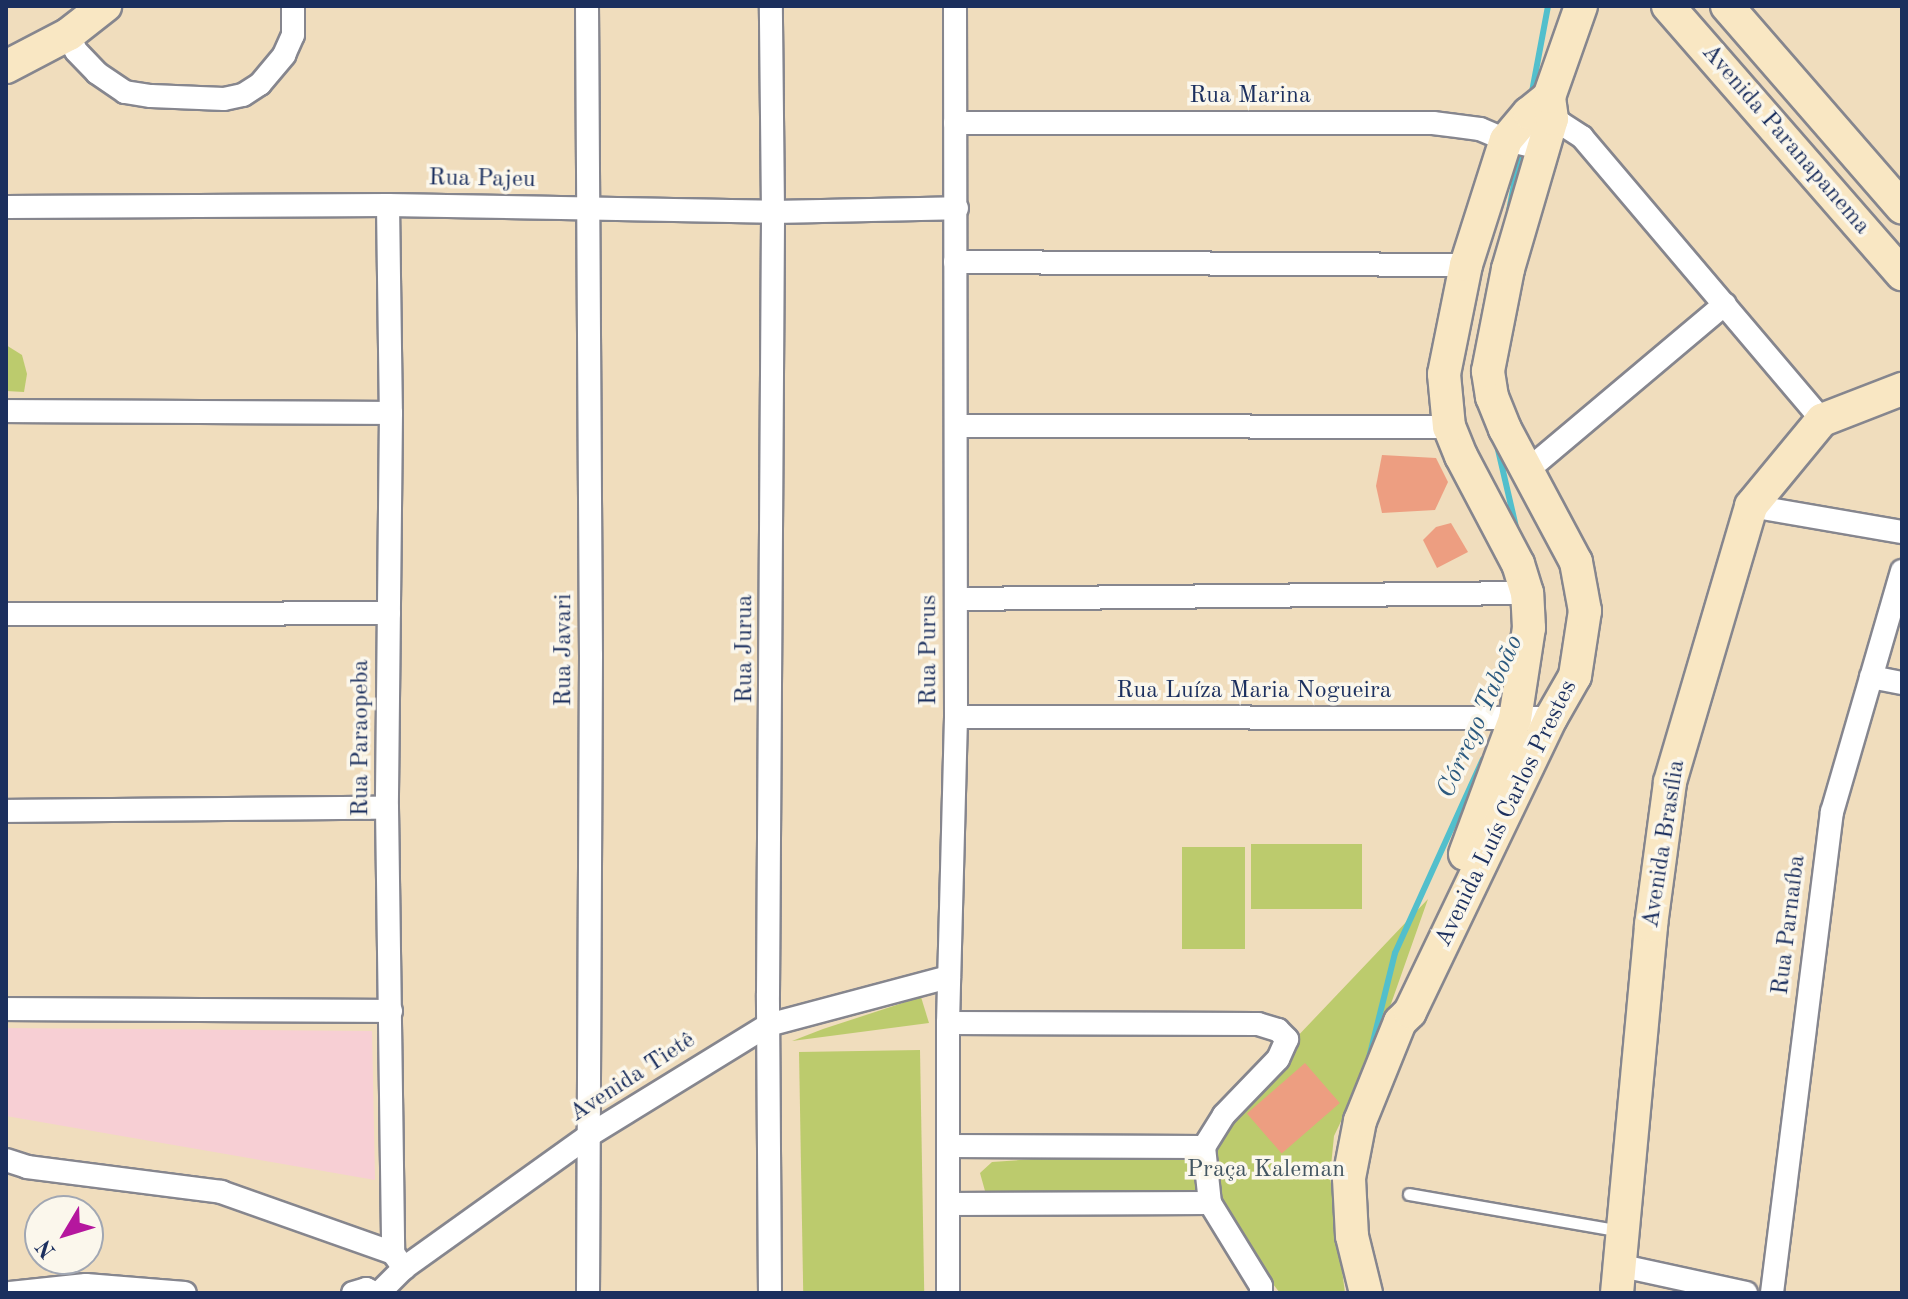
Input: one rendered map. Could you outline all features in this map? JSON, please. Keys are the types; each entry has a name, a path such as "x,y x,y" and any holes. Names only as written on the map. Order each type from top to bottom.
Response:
{"street":[{"path":"6,67 69,34 105,6"},
{"path":"69,34 76,51 97,73 125,92 224,99 243,95 260,84 284,55 293,35 293,6"},
{"name":"Rua Javari","path":"587,6 591,1134 588,1293"},
{"name":"Rua Jurua","path":"770,1293 771,6"},
{"name":"Rua Purus","path":"948,1293 948,1023 957,599 955,6"},
{"name":"Avenida Paranapanema","path":"1668,6 1902,274"},
{"name":"Avenida Paranapanema","path":"1727,6 1902,207"},
{"name":"Avenida Luís Carlos Prestes","path":"1400,1022 1410,1012 1551,718 1575,676 1585,611 1576,562 1496,407 1488,371 1543,119 1583,8"},
{"path":"1543,119 1582,137 1822,420"},
{"name":"Avenida Luís Carlos Prestes","path":"1366,1293 1352,1236 1349,1178 1360,1121 1400,1022 1400,1004 1450,891 1515,719 1529,628 1527,593 1518,564 1449,427 1444,374 1466,265 1506,140 1543,119"},
{"name":"Rua Marina","path":"955,123 1433,123 1480,129 1506,140"},
{"name":"Rua Pajeu","path":"6,207 388,205 773,212 957,208"},
{"name":"Rua Paraopeba","path":"388,205 391,413 387,808 399,1260"},
{"path":"955,262 1466,265"},
{"path":"1529,469 1725,304"},
{"name":"Avenida Brasília","path":"1618,1279 1651,925 1670,782 1751,506 1822,420 1902,389"},
{"path":"6,411 391,413"},
{"path":"956,426 1449,427"},
{"path":"1751,506 1902,532"},
{"name":"Rua Parnaíba","path":"1772,1293 1832,812 1902,571"},
{"path":"957,599 1527,593"},
{"path":"6,614 389,613"},
{"path":"1871,677 1902,683"},
{"name":"Rua Luíza Maria Nogueira","path":"956,717 1551,718"},
{"path":"6,811 387,808"},
{"name":"Avenida Tietê","path":"377,1293 399,1260 591,1134 768,1025 949,977"},
{"path":"6,1009 391,1011"},
{"path":"948,1023 1258,1024 1278,1030 1287,1039 1278,1059 1224,1115 1204,1147 1210,1203 1261,1290"},
{"path":"948,1146 1204,1147"},
{"path":"6,1160 27,1167 221,1192 399,1260"},
{"path":"948,1204 1210,1203"},
{"path":"1618,1279 1746,1293"},
{"path":"10,1293 86,1285 185,1293"},
{"path":"353,1293 366,1289 377,1293"}],"lane":[{"path":"1409,1194 1621,1231"}],"shaded area":[{"path":"6,1028 372,1031 375,1180 6,1116"}],"green space":[{"path":"6,345 22,355 27,374 24,392 6,391"},
{"path":"1251,844 1362,844 1362,909 1251,909"},
{"path":"1182,847 1245,847 1245,949 1182,949"},
{"name":"Praça Kaleman","path":"1428,899 1374,1052 1334,1136 1330,1176 1345,1293 1280,1293 1210,1203 985,1191 980,1173 992,1162 1204,1147 1236,1101"},
{"path":"921,997 929,1023 792,1041 823,1029"},
{"path":"920,1050 924,1293 803,1293 799,1052"}],"building":[{"path":"1382,455 1436,458 1448,482 1435,510 1382,513 1376,486"},
{"path":"1451,523 1468,552 1437,568 1423,540 1436,527"},
{"path":"1305,1063 1340,1103 1282,1154 1247,1114"}],"waterway":[{"name":"Córrego Taboão","path":"1531,97 1548,6"},
{"name":"Córrego Taboão","path":"1509,211 1521,147"},
{"name":"Córrego Taboão","path":"1496,441 1517,531"},
{"name":"Córrego Taboão","path":"1369,1058 1395,953 1483,759"}]}
